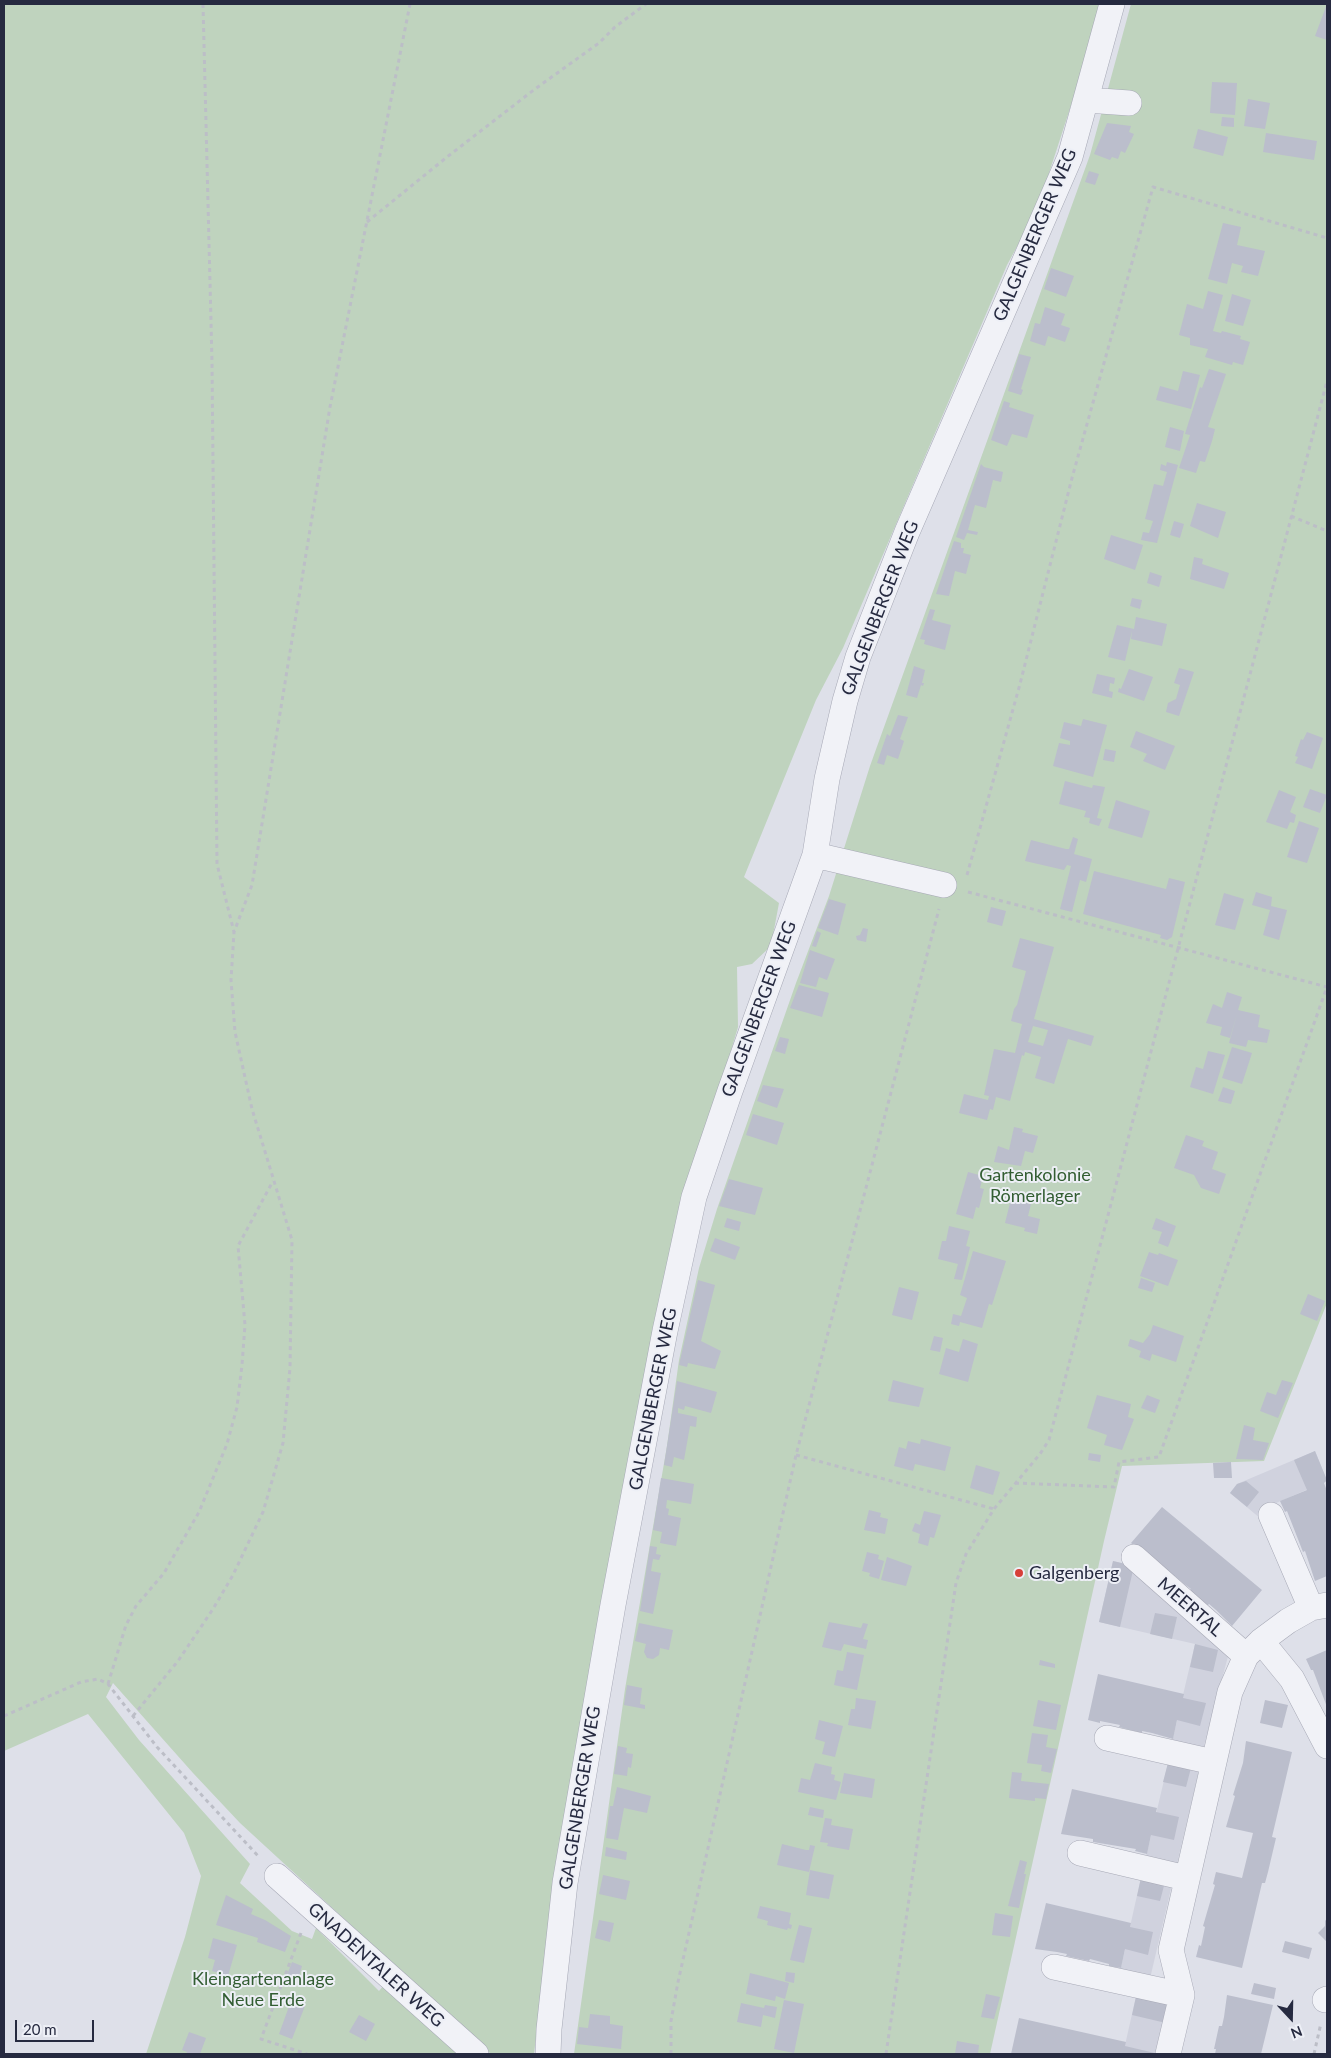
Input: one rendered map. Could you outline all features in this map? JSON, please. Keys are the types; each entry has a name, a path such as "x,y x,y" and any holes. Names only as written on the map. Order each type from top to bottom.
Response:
{"street":[{"name":"GALGENBERGER WEG","path":"548,2054 548,2029 565,1883 613,1605 692,1207 730,1090 815,855 829,770 845,700 858,657 907,532 1070,157 1112,4"},
{"path":"1086,100 1129,103"},
{"path":"815,855 954,888"},
{"path":"1168,2054 1182,1995 1170,1950 1230,1692 1253,1648 1288,1621 1319,1607 1271,1515"},
{"name":"MEERTAL","path":"1134,1557 1292,1679 1327,1746"},
{"path":"1107,1738 1214,1762"},
{"path":"1080,1853 1186,1878"},
{"name":"GNADENTALER WEG","path":"277,1876 476,2054"},
{"path":"1054,1967 1182,1995"}],"path":[{"path":"203,4 212,362 216,864 234,932"},
{"path":"133,1716 178,1661 233,1575 263,1512 283,1443 290,1368 292,1240 252,1109 235,1032 231,980 234,932 252,885 330,407 410,4"},
{"path":"367,222 447,157 535,89 599,43 615,27 646,4"},
{"path":"671,2054 671,2021 678,1982 796,1455 954,888 1022,674 1075,468 1153,187 1327,238"},
{"path":"886,2054 956,1583 966,1554 994,1510 1040,1454 1049,1440 1327,381"},
{"path":"1291,516 1327,531"},
{"path":"954,888 1327,986 1159,1457 1119,1462 1114,1487 1015,1483"},
{"path":"108,1684 126,1625 136,1606 164,1573 199,1512 227,1444 237,1407 245,1325 238,1246 274,1181"},
{"path":"796,1455 994,1510"},
{"path":"4,1716 81,1682 98,1679 108,1684 157,1747 277,1876"},
{"path":"307,2054 261,2039 310,1906"}],"shaded area":[{"path":"1315,1451 1327,1481 1276,1503 1267,1524 1230,1493 1237,1484"},
{"path":"1113,1561 1134,1566 1230,1649 1202,1753 1171,1746 1195,1644 1099,1622"},
{"path":"1169,1759 1200,1766 1176,1868 1145,1861"},
{"path":"1142,1873 1173,1880 1149,1983 1119,1976"},
{"path":"1137,1992 1171,2000 1158,2054 1123,2054"}],"green space":[{"name":"Kleingartenanlage Neue Erde","path":"4,4 1104,4 1037,210 1007,265 843,648 816,700 744,877 779,903 771,946 752,964 737,967 738,1027 671,1253 561,1834 534,2054 491,2054 240,1823 113,1683 106,1697 139,1740 250,1864 240,1883 292,1931 312,1939 316,1928 379,1991 384,1985 462,2054 146,2054 185,1937 201,1876 184,1833 88,1714 4,1751"},
{"name":"Gartenkolonie Römerlager","path":"1131,4 1327,4 1327,1303 1264,1461 1122,1466 990,2054 574,2054 625,1689 667,1446 679,1360 699,1268 717,1209 796,983 829,896 870,766 1090,155"}],"building":[{"path":"1327,4 1327,40 1315,36"},
{"path":"1212,82 1237,83 1235,115 1210,113"},
{"path":"1248,99 1270,103 1265,129 1244,126"},
{"path":"1222,117 1234,118 1234,127 1221,126"},
{"path":"1107,123 1131,126 1129,132 1134,134 1125,153 1121,151 1118,159 1112,157 1110,160 1094,154"},
{"path":"1198,129 1228,137 1223,156 1193,148"},
{"path":"1266,133 1317,141 1314,160 1263,152"},
{"path":"1089,171 1099,174 1095,185 1085,182"},
{"path":"1223,223 1241,227 1237,245 1265,251 1258,276 1241,272 1243,266 1232,263 1227,284 1208,279"},
{"path":"1051,268 1074,276 1066,297 1044,289"},
{"path":"1208,291 1223,295 1213,331 1221,333 1222,331 1241,336 1240,339 1250,342 1243,365 1233,362 1232,365 1205,357 1208,349 1190,345 1190,338 1179,335 1187,304 1203,309"},
{"path":"1232,294 1251,300 1243,326 1225,321"},
{"path":"1045,307 1065,314 1061,325 1070,328 1065,342 1048,336 1045,346 1030,341 1035,323 1040,324"},
{"path":"1019,354 1031,357 1021,389 1023,390 1021,395 1008,391"},
{"path":"1209,369 1226,374 1208,427 1215,429 1212,441 1205,462 1200,461 1196,473 1179,468 1190,435 1185,434 1200,387 1202,388"},
{"path":"1183,371 1200,375 1191,409 1156,400 1160,386 1178,391"},
{"path":"1004,401 1010,403 1009,407 1034,415 1027,438 1012,434 1007,446 991,440"},
{"path":"1170,427 1184,431 1180,451 1165,447"},
{"path":"1167,462 1178,465 1157,543 1141,540 1143,532 1149,533 1153,521 1145,519 1154,484 1163,486 1167,472 1160,470 1161,464 1166,466"},
{"path":"981,464 984,467 1003,472 1001,482 993,480 986,508 975,505 968,530 978,532 977,535 967,533 964,540 956,537"},
{"path":"1197,503 1226,512 1218,538 1190,526"},
{"path":"1174,521 1184,524 1180,538 1170,535"},
{"path":"1111,535 1143,545 1135,570 1104,559"},
{"path":"954,541 961,543 961,548 964,548 963,553 971,555 966,574 955,571 949,596 936,594"},
{"path":"1194,557 1203,559 1202,564 1229,573 1224,589 1190,579"},
{"path":"1150,572 1162,576 1159,587 1147,583"},
{"path":"1132,598 1142,600 1140,609 1130,606"},
{"path":"930,609 935,610 932,620 951,625 945,650 924,644 925,640 920,639"},
{"path":"1136,617 1167,624 1162,646 1131,639 1132,631 1125,661 1108,657 1117,625 1134,629"},
{"path":"914,666 925,670 922,683 924,683 923,686 921,685 917,698 906,695"},
{"path":"1179,668 1194,672 1179,716 1166,712 1168,703 1176,699 1180,685 1174,683"},
{"path":"1129,669 1153,677 1144,701 1118,692"},
{"path":"1097,674 1115,678 1114,684 1110,683 1109,691 1113,692 1112,698 1092,693"},
{"path":"898,715 908,717 900,739 904,741 898,759 887,755 884,765 877,763 887,734 890,736"},
{"path":"1083,719 1107,725 1093,777 1053,766 1059,743 1070,745 1070,741 1060,738 1064,722 1081,726"},
{"path":"1136,731 1175,746 1165,770 1143,761 1147,754 1130,747"},
{"path":"1307,732 1323,738 1312,769 1295,763 1298,757 1295,756 1301,739 1303,740"},
{"path":"1105,749 1116,751 1114,762 1103,760"},
{"path":"1065,781 1092,788 1093,785 1105,787 1097,818 1102,819 1099,826 1089,823 1090,818 1084,817 1086,811 1059,804"},
{"path":"1310,789 1327,795 1320,813 1303,807"},
{"path":"1279,790 1296,797 1290,812 1296,815 1294,823 1290,822 1287,829 1266,822"},
{"path":"1116,800 1150,811 1142,838 1108,828"},
{"path":"1299,821 1319,828 1307,863 1287,857"},
{"path":"1073,837 1078,839 1074,854 1092,859 1086,882 1080,880 1072,912 1060,909 1071,866 1067,865 1064,870 1025,861 1031,840 1069,849"},
{"path":"1094,871 1166,889 1169,878 1185,882 1172,937 1167,940 1160,938 1161,935 1083,914"},
{"path":"1256,892 1272,897 1271,906 1287,910 1279,940 1263,935 1270,910 1252,905"},
{"path":"1224,893 1244,899 1235,930 1215,925"},
{"path":"829,899 846,904 838,935 818,928"},
{"path":"991,907 1006,911 1002,926 987,922"},
{"path":"863,928 868,929 866,942 857,940 856,936 860,935"},
{"path":"817,931 821,933 816,947 812,946"},
{"path":"1020,938 1054,947 1034,1019 1094,1036 1091,1046 1068,1039 1054,1084 1035,1078 1041,1057 1025,1052 1024,1056 1022,1055 1010,1101 996,1097 993,1110 990,1109 987,1120 959,1113 964,1094 988,1100 989,1096 984,1095 994,1049 1015,1053 1022,1024 1011,1021 1026,971 1012,967","holes":["1033,1026 1048,1030 1043,1046 1028,1042"]},
{"path":"810,950 835,959 827,980 819,977 816,987 800,983"},
{"path":"799,985 829,993 822,1017 790,1008"},
{"path":"1227,992 1242,997 1238,1010 1260,1015 1258,1027 1270,1030 1267,1043 1248,1040 1246,1047 1229,1043 1237,1014 1230,1038 1220,1035 1222,1027 1206,1023 1213,1004 1222,1008"},
{"path":"780,1037 789,1039 785,1054 775,1051"},
{"path":"1232,1047 1252,1053 1242,1084 1222,1078"},
{"path":"1208,1051 1225,1055 1213,1094 1190,1087 1196,1067 1203,1069"},
{"path":"763,1085 784,1089 777,1108 757,1101"},
{"path":"1223,1087 1235,1091 1231,1104 1218,1101"},
{"path":"753,1114 784,1123 777,1145 746,1135"},
{"path":"1014,1127 1023,1129 1022,1132 1038,1136 1033,1153 1025,1151 1021,1166 994,1162 998,1146 1009,1150"},
{"path":"1186,1135 1204,1141 1202,1146 1218,1152 1212,1169 1226,1174 1219,1194 1201,1188 1194,1175 1174,1168"},
{"path":"968,1172 983,1176 980,1188 984,1189 979,1208 976,1207 973,1219 956,1214"},
{"path":"729,1179 763,1188 755,1215 719,1206"},
{"path":"1011,1199 1031,1204 1028,1216 1040,1219 1037,1234 1024,1231 1025,1228 1005,1223"},
{"path":"727,1218 741,1222 739,1231 724,1227"},
{"path":"1156,1218 1176,1226 1168,1247 1158,1243 1162,1232 1152,1229"},
{"path":"949,1226 970,1231 966,1246 970,1247 962,1280 954,1279 958,1264 938,1259 942,1241 946,1241"},
{"path":"715,1238 740,1247 735,1260 710,1251"},
{"path":"973,1251 1006,1261 992,1305 989,1304 982,1328 960,1322 959,1326 951,1324 953,1314 961,1316 967,1298 960,1295"},
{"path":"1149,1252 1158,1255 1159,1253 1178,1260 1168,1286 1140,1276"},
{"path":"1141,1278 1155,1283 1152,1292 1138,1288"},
{"path":"698,1280 715,1285 701,1341 721,1351 715,1369 688,1363 687,1367 679,1365"},
{"path":"899,1287 919,1292 912,1320 892,1315"},
{"path":"1308,1294 1325,1301 1317,1321 1300,1314"},
{"path":"1153,1325 1184,1336 1176,1362 1152,1354 1150,1361 1139,1357 1141,1351 1128,1346 1130,1339 1143,1343 1150,1334"},
{"path":"934,1336 943,1338 940,1352 930,1350"},
{"path":"963,1339 978,1344 968,1382 939,1374 946,1348 959,1352"},
{"path":"893,1380 924,1388 919,1407 888,1401"},
{"path":"1282,1380 1293,1383 1278,1418 1260,1411 1267,1392 1276,1395"},
{"path":"677,1381 717,1392 711,1413 685,1406 684,1410 678,1408 678,1413 697,1417 696,1427 690,1426 684,1460 674,1457 672,1467 664,1465"},
{"path":"1097,1395 1131,1404 1128,1417 1134,1419 1122,1450 1104,1445 1107,1435 1087,1428"},
{"path":"1147,1395 1160,1400 1155,1413 1141,1408"},
{"path":"1244,1425 1255,1428 1253,1440 1269,1443 1263,1460 1236,1459"},
{"path":"921,1439 951,1447 945,1471 915,1464 913,1471 894,1466 899,1447 906,1449 908,1441 920,1444"},
{"path":"1315,1451 1327,1480 1324,1483 1327,1491 1327,1576 1315,1581 1305,1551 1303,1552 1287,1511 1285,1512 1280,1501 1307,1490 1294,1460"},
{"path":"1089,1453 1101,1455 1100,1462 1088,1460"},
{"path":"1231,1462 1232,1478 1214,1478 1213,1463"},
{"path":"976,1465 1000,1472 993,1495 970,1488"},
{"path":"661,1478 694,1484 691,1504 667,1500 666,1508 669,1509 668,1515 681,1518 676,1546 660,1543 662,1532 653,1530"},
{"path":"1246,1481 1259,1492 1247,1507 1230,1493 1237,1484"},
{"path":"1162,1507 1262,1590 1232,1626 1209,1604 1207,1606 1189,1591 1191,1589 1175,1576 1174,1578 1131,1543"},
{"path":"869,1510 881,1513 880,1517 888,1519 885,1534 864,1530"},
{"path":"924,1511 941,1515 934,1538 930,1537 928,1546 918,1543 920,1534 912,1531 915,1523 920,1525"},
{"path":"650,1546 657,1547 656,1554 661,1555 659,1560 653,1559 651,1571 661,1573 653,1614 640,1611"},
{"path":"867,1552 879,1555 878,1559 884,1561 879,1579 869,1576 870,1573 862,1571"},
{"path":"887,1557 912,1566 906,1586 881,1580"},
{"path":"1113,1561 1134,1566 1120,1627 1099,1622"},
{"path":"1155,1613 1177,1617 1172,1639 1150,1634"},
{"path":"829,1622 861,1628 863,1623 868,1624 863,1639 868,1640 866,1649 844,1644 841,1651 822,1647"},
{"path":"639,1623 673,1630 669,1650 660,1648 659,1655 653,1659 647,1658 644,1652 646,1644 635,1641"},
{"path":"1195,1644 1218,1650 1213,1672 1190,1667"},
{"path":"1327,1650 1327,1707 1313,1670 1311,1670 1306,1659"},
{"path":"847,1652 864,1655 857,1690 834,1685 837,1670 843,1671"},
{"path":"1040,1660 1055,1664 1055,1668 1039,1665"},
{"path":"1098,1674 1184,1694 1183,1698 1206,1703 1200,1726 1177,1720 1173,1739 1119,1727 1120,1725 1088,1720"},
{"path":"627,1685 642,1688 640,1704 645,1705 645,1709 624,1705"},
{"path":"856,1698 876,1701 871,1729 848,1725 851,1709 855,1709"},
{"path":"1038,1700 1061,1705 1056,1730 1033,1726"},
{"path":"1265,1700 1288,1705 1282,1728 1260,1723"},
{"path":"819,1720 843,1726 835,1757 822,1754 825,1742 815,1739"},
{"path":"1032,1733 1048,1735 1046,1747 1057,1749 1051,1773 1041,1771 1042,1765 1027,1763"},
{"path":"1246,1741 1292,1752 1272,1837 1276,1838 1265,1883 1262,1883 1242,1968 1196,1957 1199,1945 1201,1946 1205,1927 1203,1926 1215,1885 1213,1884 1216,1872 1242,1878 1253,1833 1226,1827 1243,1763"},
{"path":"618,1746 627,1748 626,1753 633,1754 631,1768 628,1767 627,1776 614,1774"},
{"path":"1169,1759 1192,1764 1186,1787 1163,1782"},
{"path":"815,1763 832,1767 831,1774 835,1775 834,1780 841,1782 836,1800 798,1792 801,1778 810,1780"},
{"path":"1012,1772 1022,1773 1021,1781 1049,1784 1046,1799 1035,1798 1035,1801 1009,1798"},
{"path":"844,1773 875,1779 872,1798 840,1793"},
{"path":"617,1787 651,1796 647,1813 624,1808 618,1840 606,1838 610,1806 613,1806"},
{"path":"1072,1789 1157,1808 1156,1812 1179,1817 1174,1840 1151,1835 1147,1854 1135,1851 1136,1849 1093,1842 1093,1839 1061,1834"},
{"path":"810,1807 824,1810 823,1818 808,1815"},
{"path":"825,1818 832,1819 831,1825 853,1829 849,1850 827,1846 828,1843 820,1842"},
{"path":"782,1844 806,1850 809,1850 810,1845 815,1846 809,1872 777,1865"},
{"path":"606,1847 627,1852 626,1860 605,1856"},
{"path":"1020,1860 1027,1862 1019,1908 1008,1906"},
{"path":"810,1870 834,1875 829,1899 806,1895"},
{"path":"1142,1873 1166,1878 1160,1901 1137,1896"},
{"path":"603,1875 630,1881 626,1900 599,1894"},
{"path":"226,1895 253,1909 251,1914 291,1936 285,1952 257,1942 258,1938 216,1925"},
{"path":"1046,1903 1131,1923 1130,1927 1153,1932 1148,1955 1125,1949 1121,1968 1090,1959 1089,1961 1066,1956 1067,1954 1035,1949"},
{"path":"760,1906 791,1913 789,1924 792,1925 791,1929 788,1928 787,1930 767,1925 768,1921 757,1918"},
{"path":"995,1913 1013,1916 1010,1937 992,1935"},
{"path":"1327,1918 1327,1942 1318,1933 1325,1926"},
{"path":"599,1920 614,1923 610,1942 595,1938"},
{"path":"799,1925 812,1928 804,1963 790,1960"},
{"path":"213,1938 237,1945 228,1976 212,1971 215,1960 208,1958"},
{"path":"1285,1941 1312,1948 1309,1959 1282,1952"},
{"path":"292,1962 302,1966 298,1979 287,1975"},
{"path":"786,1972 795,1973 794,1983 785,1981"},
{"path":"750,1973 789,1983 785,1999 776,1996 775,2001 746,1994"},
{"path":"1254,1983 1276,1988 1274,1999 1251,1994"},
{"path":"1137,1992 1171,2000 1166,2023 1132,2015"},
{"path":"986,1994 1000,1997 994,2019 981,2017"},
{"path":"1227,1995 1273,2005 1261,2054 1215,2054 1216,2049 1214,2049 1219,2026 1222,2026"},
{"path":"784,2000 804,2004 794,2053 774,2049"},
{"path":"291,2001 305,2006 292,2039 279,2034"},
{"path":"741,2003 764,2008 765,2005 777,2007 775,2018 763,2015 761,2027 737,2022"},
{"path":"590,2014 610,2016 610,2024 623,2026 621,2049 577,2044 579,2027 588,2028"},
{"path":"359,2015 375,2024 366,2041 349,2032"},
{"path":"1019,2018 1126,2042 1125,2046 1159,2054 1011,2054"},
{"path":"189,2032 206,2038 200,2054 186,2054 187,2052 182,2050"},
{"path":"957,2041 979,2045 978,2054 955,2054"}],"place":[{"name":"Galgenberg","path":"1019,1573"}]}
